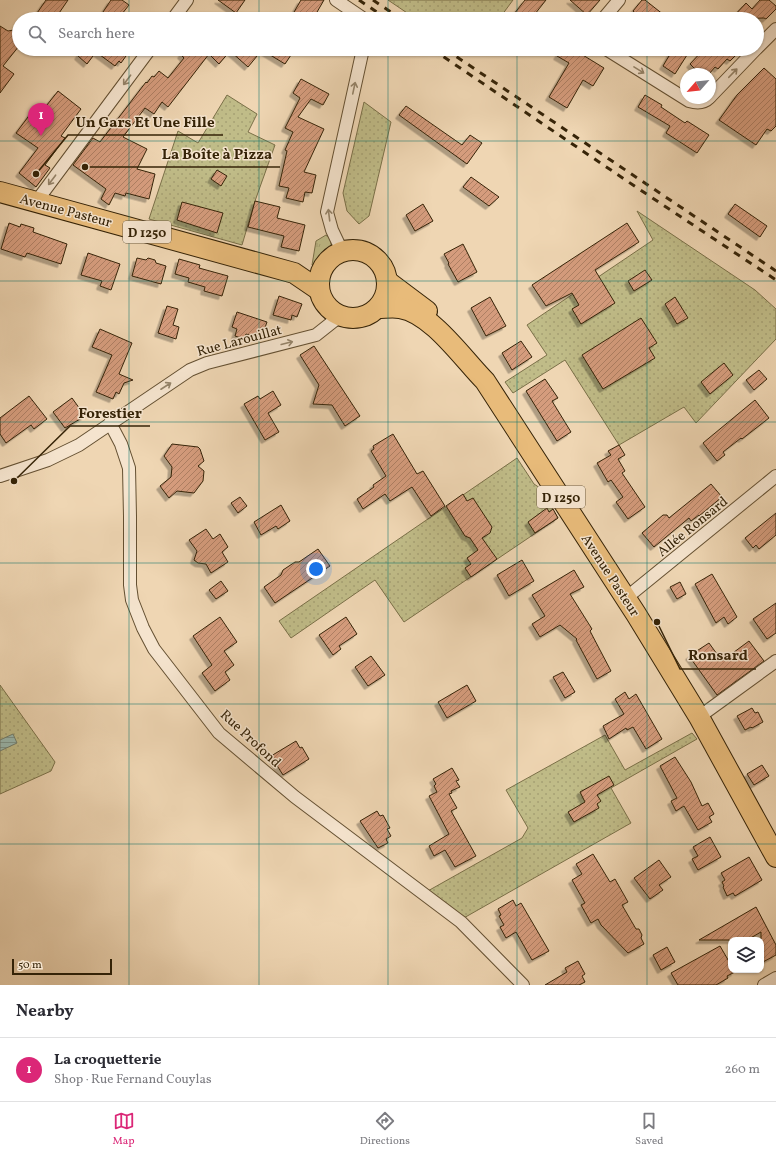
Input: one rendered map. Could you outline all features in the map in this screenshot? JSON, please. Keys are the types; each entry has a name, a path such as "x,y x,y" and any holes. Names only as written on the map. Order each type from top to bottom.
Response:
{"main road":[{"name":"Avenue Pasteur","path":"0,192 294,273 319,290"},
{"path":"353,249 364,251 374,256 382,265 387,275 388,287 385,298 378,308 371,314 363,317 351,318 340,316 330,309 323,300 319,290 319,279 322,269 333,255 342,251 353,249"},
{"name":"Avenue Pasteur","path":"294,273 322,269"},
{"name":"Avenue Pasteur","path":"387,281 421,306 457,339 479,364 485,381"},
{"name":"Avenue Pasteur","path":"378,308 400,308 421,317 452,344 485,381 626,598 700,717 776,858"}],"street":[{"path":"178,12 187,0"},
{"path":"336,0 354,12"},
{"path":"609,12 619,0"},
{"path":"764,42 776,29"},
{"path":"36,202 145,56"},
{"path":"342,251 332,230 327,212 361,56"},
{"path":"617,56 680,96"},
{"path":"716,90 750,56"},
{"name":"Rue Larouillat","path":"0,476 48,460 79,445 190,370 207,363 316,335 340,316"},
{"name":"Rue Profond","path":"110,423 121,444 129,468 130,585 132,600 143,628 154,649 185,690 224,737 295,797 461,922 523,985"},
{"name":"Allée Ronsard","path":"626,598 776,476"},
{"path":"700,717 776,661"},
{"path":"764,985 776,978"}],"green space":[{"path":"388,0 513,0 504,12 406,12"},
{"path":"227,95 257,114 248,132 275,145 255,201 242,245 149,219 178,131 198,143"},
{"path":"364,102 391,122 369,216 359,224 347,211 343,193"},
{"path":"637,211 755,290 776,309 776,339 696,423 684,407 619,445 565,360 513,393 505,382 547,355 527,325 653,240"},
{"path":"326,235 330,238 332,249 318,262 312,265 316,241"},
{"path":"517,458 534,484 540,488 558,518 404,622 375,580 291,638 279,621"},
{"path":"0,685 55,762 51,771 0,794"},
{"path":"692,733 697,739 611,788 631,823 462,919 426,892 522,838 528,828 506,790 605,735 625,770"}],"water":[{"path":"13,734 17,743 0,751 0,740"}],"building":[{"path":"46,0 68,0 60,12 38,12"},
{"path":"111,0 122,0 129,5 124,12 103,12"},
{"path":"218,0 245,0 237,12"},
{"path":"301,0 324,0 317,12 294,12"},
{"path":"525,0 546,0 537,12 516,12"},
{"path":"570,0 600,0 590,12 584,12"},
{"path":"642,0 645,0 660,12 634,12 633,11"},
{"path":"760,0 769,0 776,6 776,9 766,19 764,18 764,12 738,12 746,3 752,9"},
{"path":"0,26 8,31 12,30 12,55 3,66 14,74 0,93"},
{"path":"78,56 93,56 87,64"},
{"path":"101,56 126,56 121,63 119,61 115,66"},
{"path":"182,56 207,56 168,107 162,102 154,114 145,108 123,137 147,149 137,169 155,174 149,199 126,193 125,196 115,193 109,205 101,199 106,189 73,165 93,138 100,142 152,76 154,77 159,71 168,78 184,58"},
{"path":"211,56 226,56 219,64"},
{"path":"236,56 257,56 248,67"},
{"path":"272,56 290,56 285,64"},
{"path":"557,56 584,56 604,68 593,86 583,80 567,108 549,97 569,63"},
{"path":"669,56 686,56 675,74 663,66"},
{"path":"697,56 735,56 730,61 727,59 718,69 715,67 694,68 690,64"},
{"path":"764,68 776,79 776,126 771,131 767,129 756,145 719,120 737,95"},
{"path":"301,79 329,94 323,105 311,99 298,117 324,129 304,172 316,175 312,193 305,192 303,202 286,198 289,188 279,186 287,151 285,150 293,132 285,128 300,98 293,93"},
{"path":"58,91 81,109 61,136 65,138 45,165 50,168 36,187 19,173 38,148 16,133 37,105 43,110"},
{"path":"645,95 662,105 661,107 685,123 687,121 709,135 697,153 666,133 670,126 638,107"},
{"path":"406,106 462,145 470,135 482,143 467,164 399,115"},
{"path":"217,170 227,176 221,186 211,179"},
{"path":"471,177 499,197 489,206 463,187"},
{"path":"255,201 280,207 277,218 305,225 299,251 281,247 284,236 248,227"},
{"path":"182,202 223,213 217,233 177,220"},
{"path":"423,204 433,221 415,231 406,215"},
{"path":"735,204 767,226 760,237 728,214"},
{"path":"9,223 20,227 21,224 34,228 33,232 67,244 61,264 27,253 25,257 1,249"},
{"path":"627,223 639,242 595,270 615,303 581,324 572,309 579,305 572,293 546,306 532,285"},
{"path":"463,244 477,272 458,282 444,254"},
{"path":"88,253 120,264 111,290 100,286 102,281 81,275"},
{"path":"137,258 146,260 148,258 155,260 156,263 166,266 161,284 132,276"},
{"path":"179,259 200,265 199,268 228,276 222,296 204,291 205,287 188,282 189,278 175,274"},
{"path":"645,270 652,280 634,291 628,281"},
{"path":"279,296 302,304 297,317 292,315 291,320 273,315"},
{"path":"490,297 506,326 486,336 471,308"},
{"path":"675,297 688,318 677,324 665,304"},
{"path":"167,306 178,309 173,325 179,327 176,339 158,333"},
{"path":"237,312 267,322 262,336 256,335 256,337 246,334 244,339 235,336 237,329 232,327"},
{"path":"641,318 657,343 649,348 655,358 603,389 582,355"},
{"path":"100,329 132,343 119,374 133,380 124,383 119,394 116,392 113,399 96,392 112,355 92,347"},
{"path":"521,341 532,357 512,370 502,353"},
{"path":"314,346 360,416 345,426 332,405 313,404 319,385 300,355"},
{"path":"724,363 733,375 710,394 701,382"},
{"path":"759,370 767,379 754,390 746,380"},
{"path":"545,379 558,398 552,401 571,432 557,441 526,391"},
{"path":"273,391 281,405 268,413 279,432 265,440 244,404 258,396 260,399"},
{"path":"29,396 47,419 34,429 31,425 6,443 0,434 0,418"},
{"path":"72,398 85,416 65,428 53,412"},
{"path":"755,400 769,418 723,452 725,455 717,461 703,443"},
{"path":"393,434 417,474 423,471 445,506 431,516 412,487 390,501 385,494 363,509 357,499 386,476 371,451 374,449 373,446"},
{"path":"172,444 198,447 204,461 198,466 204,471 203,481 194,493 177,491 169,498 160,486 171,477 172,467 164,456"},
{"path":"619,445 625,455 618,459 625,471 622,473 645,507 628,519 616,502 623,497 611,480 608,482 597,463 611,455 608,451"},
{"path":"711,484 722,497 699,516 691,521 689,518 654,547 642,533 663,515 667,515 669,518"},
{"path":"463,494 467,501 473,498 492,527 490,533 482,538 497,559 471,577 465,568 471,564 467,558 478,550 470,538 465,536 446,506"},
{"path":"240,497 247,506 238,513 231,503"},
{"path":"281,505 290,521 278,529 276,526 261,535 254,522"},
{"path":"547,508 549,512 553,509 558,518 535,533 528,522"},
{"path":"776,513 776,535 759,549 756,545 753,548 745,538"},
{"path":"206,529 213,539 220,534 228,547 222,552 228,562 211,573 206,564 198,563 194,560 197,551 189,540"},
{"path":"318,549 330,566 275,603 264,587 281,575 283,570 295,562 299,562"},
{"path":"522,560 534,581 509,596 497,575"},
{"path":"574,570 584,587 570,594 592,629 590,631 611,671 597,679 576,640 577,639 560,625 540,637 532,624 545,616 532,595"},
{"path":"712,574 737,617 728,624 724,617 716,623 695,584"},
{"path":"221,581 228,591 216,599 209,590"},
{"path":"680,582 686,594 677,599 670,587"},
{"path":"776,603 776,633 767,639 753,619"},
{"path":"220,617 237,642 224,651 234,665 225,672 230,680 215,691 202,673 212,665 193,636"},
{"path":"346,617 357,634 339,646 341,649 333,655 319,635"},
{"path":"749,641 764,661 717,695 689,656 709,643 722,661"},
{"path":"371,656 385,675 368,686 355,667"},
{"path":"563,672 575,692 565,698 553,677"},
{"path":"467,685 476,701 447,718 438,702"},
{"path":"625,692 629,699 636,694 662,739 646,749 633,727 627,730 626,728 609,739 603,726 624,714 615,699"},
{"path":"752,708 755,713 758,712 763,722 745,730 737,716"},
{"path":"296,741 300,748 302,747 309,759 283,775 271,756"},
{"path":"675,757 691,782 702,806 708,803 714,814 709,817 712,822 698,830 684,806 676,811 671,801 677,798 660,766"},
{"path":"762,765 769,776 754,785 747,774"},
{"path":"452,768 459,780 456,781 460,787 451,791 452,793 449,794 457,808 451,811 476,856 455,867 445,850 434,856 429,846 449,834 429,796 437,792 434,786 436,784 433,779"},
{"path":"609,776 614,785 597,795 601,801 597,804 599,808 574,822 568,812 585,802 580,792"},
{"path":"377,811 380,816 383,815 390,828 387,829 391,836 386,839 388,843 378,848 360,821"},
{"path":"710,837 721,857 698,870 692,859 698,856 693,847"},
{"path":"593,854 610,882 615,879 628,902 622,905 636,929 639,929 642,935 641,938 644,944 628,953 601,925 598,919 591,923 581,905 585,903 572,880 582,874 576,864"},
{"path":"749,857 762,880 735,896 733,893 727,896 722,882 725,880 721,873"},
{"path":"659,860 671,877 659,885 663,890 650,899 634,878"},
{"path":"513,900 516,906 521,903 549,951 532,960 516,932 506,938 500,927 504,925 499,916 501,915 498,909"},
{"path":"756,907 776,945 776,955 764,961 764,937 761,937 761,932 752,937 728,937 728,940 699,940"},
{"path":"720,946 728,960 728,973 733,973 727,976 728,978 716,985 678,985 671,973"},
{"path":"667,947 675,962 661,970 653,955"},
{"path":"578,961 585,974 582,976 585,982 579,985 545,985 567,972 565,968"}],"railway":[{"path":"359,0 377,12"},
{"path":"373,0 391,12"},
{"path":"442,56 776,280"},
{"path":"455,56 776,271"}],"place":[{"name":"La croquetterie","path":"41,136"},
{"name":"La Boîte à Pizza","path":"85,167"},
{"name":"Un Gars Et Une Fille","path":"36,174"},
{"name":"Forestier","path":"14,481"},
{"name":"Ronsard","path":"657,622"}]}
